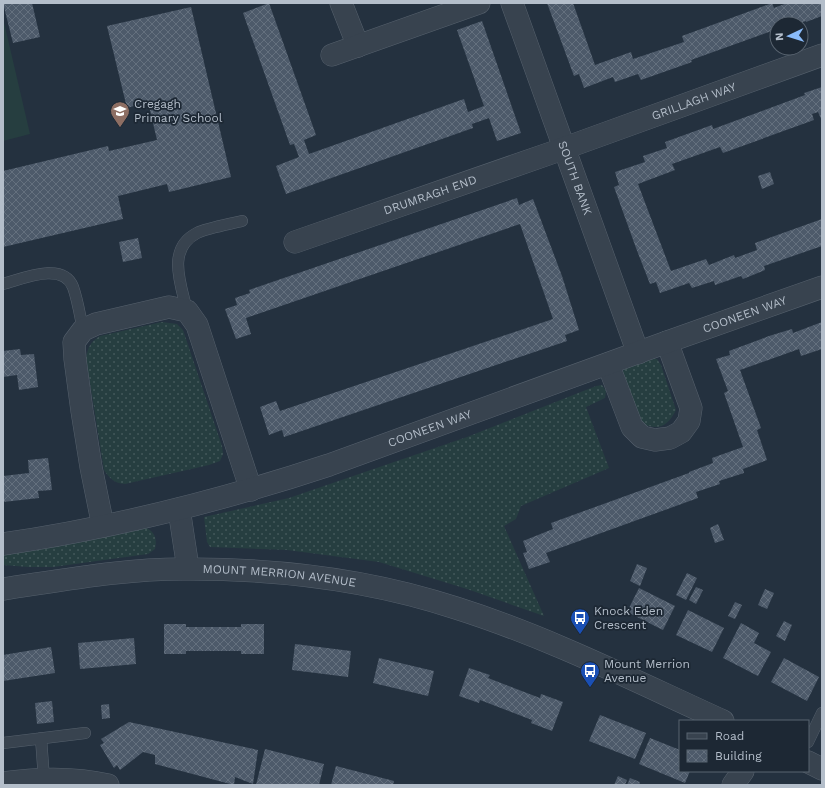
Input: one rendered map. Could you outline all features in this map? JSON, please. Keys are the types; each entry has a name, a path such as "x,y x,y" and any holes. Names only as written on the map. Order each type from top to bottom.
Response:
{"street":[{"path":"341,3 358,46"},
{"path":"332,55 479,3"},
{"name":"SOUTH BANK","path":"512,3 638,353"},
{"name":"GRILLAGH WAY","path":"565,148 822,55"},
{"name":"DRUMRAGH END","path":"295,242 565,148"},
{"name":"COONEEN WAY","path":"103,526 178,509 251,490 329,465 822,287"},
{"path":"3,544 103,526 91,467 75,359 74,342 82,330 96,324 169,306 187,311 197,325 251,490"},
{"path":"608,364 632,427 642,437 656,440 670,438 681,432 689,421 691,408 667,342"},
{"path":"178,509 188,568"},
{"name":"MOUNT MERRION AVENUE","path":"3,589 91,576 188,568 253,570 319,578 389,589 456,608 512,628 597,663 721,720"},
{"path":"809,762 822,769"},
{"path":"733,785 742,772"},
{"path":"3,783 59,778 108,785"}],"lane":[{"path":"187,311 177,258 185,241 198,233 242,221"},
{"path":"3,284 42,274 55,273 63,275 69,280 73,287 82,330"},
{"path":"809,740 822,713"},
{"path":"3,743 85,733"},
{"path":"41,738 44,779"}],"green space":[{"path":"3,18 30,134 3,141"},
{"path":"162,322 177,324 183,330 222,446 223,454 220,461 209,465 125,484 118,483 110,478 104,470 86,358 90,345 100,336"},
{"path":"652,358 657,359 661,365 676,410 669,421 655,427 637,421 622,378 623,371 626,367"},
{"path":"602,385 606,391 605,398 586,407 609,468 521,506 516,519 504,526 544,616 467,589 379,562 287,550 210,547 207,542 204,517 289,498 467,437 596,386"},
{"path":"141,526 149,529 154,534 156,541 155,549 148,554 53,567 3,565 3,554"}],"building":[{"path":"3,3 32,3 40,37 13,43"},
{"path":"269,3 316,135 304,140 309,154 464,99 468,112 484,106 457,30 482,21 521,133 497,141 489,118 472,124 473,128 286,194 276,166 299,157 294,144 290,145 243,13"},
{"path":"547,3 573,3 595,65 631,52 633,59 684,42 682,36 772,3 774,8 787,3 822,3 822,16 809,21 809,16 769,16 769,32 641,80 638,74 615,82 613,77 584,88 579,74 574,76"},
{"path":"191,7 231,177 169,192 167,184 118,196 123,219 3,247 3,171 108,146 109,151 157,140 148,102 127,108 107,26"},
{"path":"822,87 822,121 818,112 812,114 814,120 723,153 720,147 672,164 675,170 638,184 671,271 706,259 709,265 734,255 735,258 757,250 755,243 822,219 822,246 764,266 765,270 743,279 741,276 715,285 714,281 692,288 689,283 660,293 656,282 650,284 636,248 614,187 619,185 615,172 645,162 643,156 667,148 665,142 712,125 713,129 805,95 804,93"},
{"path":"770,172 774,184 762,189 758,176"},
{"path":"517,198 519,205 533,199 562,276 579,330 565,335 567,341 284,437 282,430 269,435 260,407 276,401 280,411 553,319 520,224 246,318 251,334 236,339 225,309 237,305 235,298 250,293 249,290"},
{"path":"138,238 142,258 123,262 119,242"},
{"path":"822,322 822,349 801,356 799,349 740,370 761,428 757,430 767,460 743,469 744,473 719,481 720,484 696,492 698,498 546,553 550,562 529,569 523,553 527,552 523,541 553,529 551,523 689,473 713,463 712,458 743,447 724,393 728,391 716,359 730,355 729,351 769,336 792,329 793,333"},
{"path":"20,349 21,355 34,354 38,387 19,390 17,375 3,377 3,351"},
{"path":"48,458 52,490 38,491 39,498 3,502 3,476 29,473 28,460"},
{"path":"718,524 724,540 715,543 710,528"},
{"path":"637,564 647,568 640,586 630,581"},
{"path":"687,573 697,578 686,600 676,595"},
{"path":"696,587 703,590 696,604 689,600"},
{"path":"639,588 675,606 663,630 627,612"},
{"path":"765,589 774,593 767,609 758,605"},
{"path":"735,602 742,605 735,619 728,616"},
{"path":"688,610 724,628 712,652 676,635"},
{"path":"784,621 792,625 785,641 776,636"},
{"path":"741,623 759,633 754,643 771,652 758,676 723,658"},
{"path":"164,624 186,624 186,627 241,627 241,624 264,624 264,654 241,654 241,651 186,651 186,654 164,654"},
{"path":"134,638 136,664 80,669 78,643"},
{"path":"295,644 351,651 348,677 292,670"},
{"path":"51,647 55,673 3,681 3,655"},
{"path":"379,658 434,671 428,696 373,683"},
{"path":"784,658 819,677 807,701 771,682"},
{"path":"469,668 490,675 488,678 540,698 541,694 563,702 552,731 531,723 532,720 480,700 479,703 459,696"},
{"path":"52,701 54,722 37,724 35,703"},
{"path":"109,704 110,718 102,719 101,705"},
{"path":"600,715 646,733 635,759 589,741"},
{"path":"129,722 258,750 253,784 235,777 234,785 155,764 155,755 143,752 120,770 117,765 114,768 100,745 104,743 101,739"},
{"path":"650,738 679,750 679,772 690,772 685,783 639,764"},
{"path":"265,749 324,764 319,785 256,785"},
{"path":"336,766 394,781 393,785 331,785"},
{"path":"618,776 627,780 625,785 614,785"},
{"path":"630,778 640,782 639,785 627,785"}],"place":[{"name":"Cregagh Primary School","path":"120,128"},
{"name":"Knock Eden Crescent","path":"580,635"},
{"name":"Mount Merrion Avenue","path":"590,688"}]}
